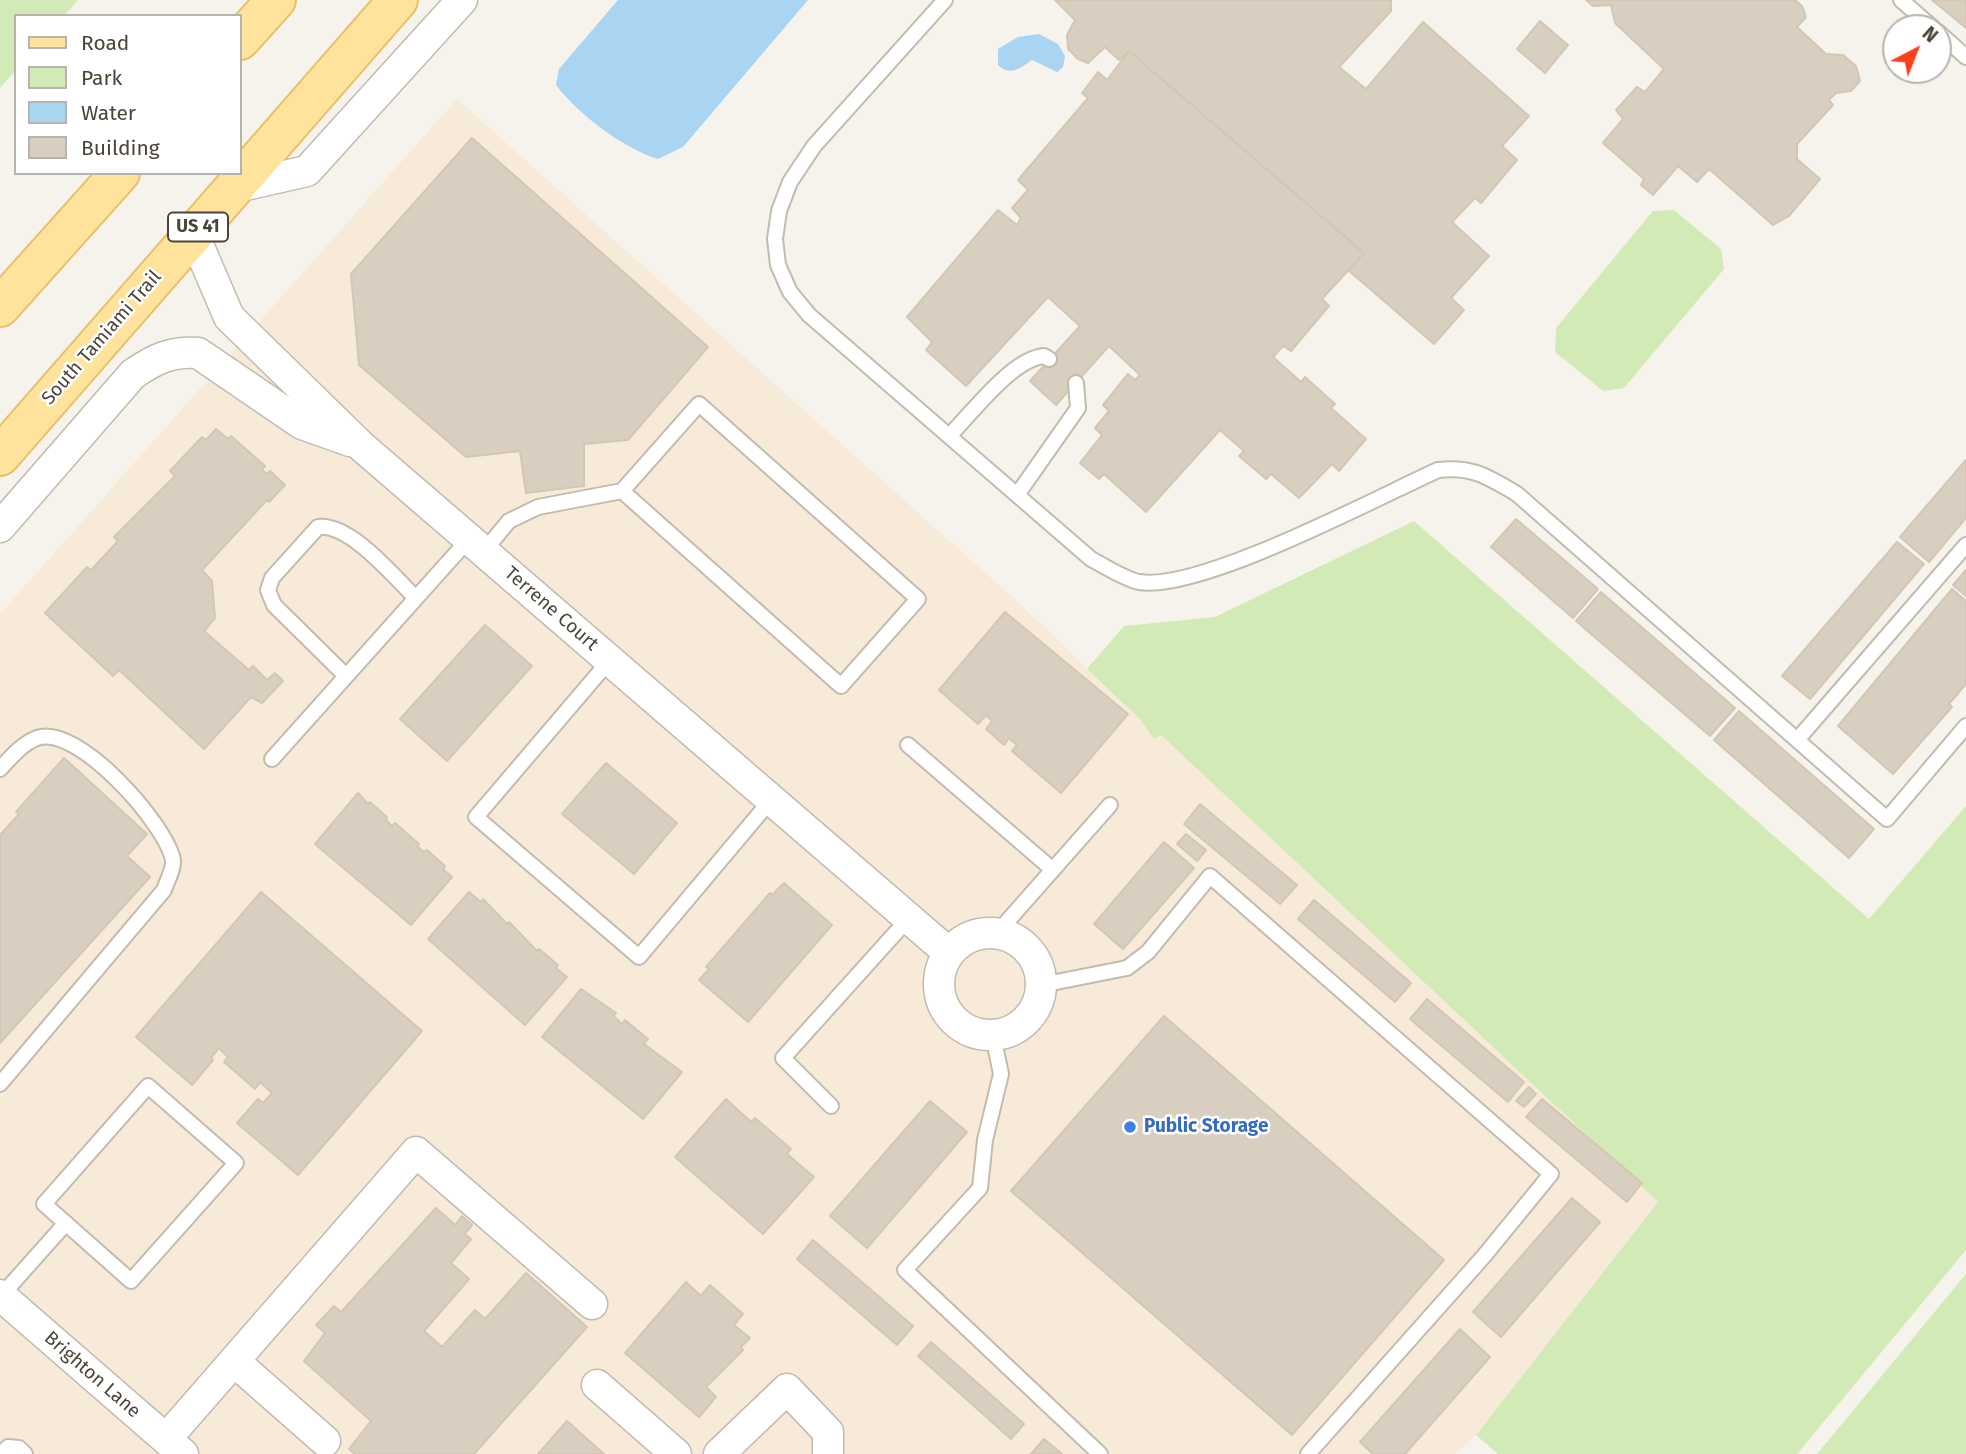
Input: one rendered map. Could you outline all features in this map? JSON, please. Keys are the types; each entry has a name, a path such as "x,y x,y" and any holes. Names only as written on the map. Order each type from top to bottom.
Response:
{"main road":[{"path":"242,38 276,0"},
{"path":"355,48 383,0"},
{"name":"South Tamiami Trail","path":"0,456 398,0"},
{"path":"0,307 118,175"}],"street":[{"path":"232,188 307,171 462,0"},
{"name":"Terrene Court","path":"193,233 229,317 360,444 949,953"},
{"path":"0,527 132,374 156,357 180,352 198,353 302,424 360,444"},
{"path":"997,933 1018,942 1034,957 1041,985 1039,1000 1027,1020 1008,1033 993,1036 976,1034 961,1027 949,1016 941,1001 939,976 949,953 970,936 997,933"},
{"path":"175,1447 234,1362 416,1152 592,1304"},
{"name":"Brighton Lane","path":"0,1296 175,1447"},
{"path":"234,1362 325,1441"},
{"path":"597,1385 676,1454"},
{"path":"733,1448 787,1389 828,1432 828,1454"}],"lane":[{"path":"946,0 814,146 790,182 779,211 775,239 778,264 790,292 809,315 1091,559 1139,582 1175,580 1233,563 1438,470 1462,467 1486,475 1517,494 1887,819 1966,726"},
{"path":"1901,0 1917,14"},
{"path":"1952,44 1966,57"},
{"path":"949,436 1017,366 1031,357 1044,356 1049,359"},
{"path":"1017,495 1078,408 1076,383"},
{"path":"272,758 416,598 476,545 509,521 538,507 622,491 699,404 918,599 841,686 622,491"},
{"path":"346,676 274,605 268,590 272,578 318,527 331,525 351,537 416,598"},
{"path":"1797,740 1966,545"},
{"path":"610,660 476,817 639,957 771,800"},
{"path":"0,769 12,755 38,737 60,739 87,753 150,816 167,840 174,863 164,890 0,1084"},
{"path":"908,745 1053,870"},
{"path":"997,933 1110,806"},
{"path":"1041,985 1127,968 1148,953 1210,876 1551,1174 1484,1256 1308,1454"},
{"path":"831,1106 783,1058 908,919"},
{"path":"993,1036 1001,1074 985,1140 980,1188 905,1270 1100,1454"},
{"path":"148,1086 236,1164 131,1281 66,1223 44,1204 148,1086"},
{"path":"0,1296 66,1223"},
{"path":"1,1454 8,1447 19,1448 25,1454"}],"shaded area":[{"path":"457,99 1020,604 1140,719 1154,738 1161,735 1658,1202 1476,1435 1455,1454 0,1454 0,614"}],"green space":[{"path":"0,0 78,0 66,14 14,14 14,72 0,88"},
{"path":"1674,210 1721,249 1724,269 1624,388 1603,391 1555,352 1556,328 1653,211"},
{"path":"1414,521 1869,919 1966,806 1966,1250 1797,1454 1498,1454 1476,1435 1658,1202 1161,735 1154,739 1140,719 1087,669 1124,626 1215,617"},
{"path":"1966,1274 1966,1454 1817,1454"}],"water":[{"path":"618,0 808,0 683,147 658,159 616,139 602,129 577,108 556,85 559,69"},
{"path":"1039,34 1058,44 1065,56 1063,67 1057,72 1032,60 1011,71 998,65 998,49 1018,37"}],"building":[{"path":"1055,0 1391,0 1391,11 1339,67 1366,89 1423,22 1529,116 1502,146 1517,160 1481,203 1475,198 1452,222 1489,256 1451,298 1464,310 1434,344 1348,270 1364,253 1129,51 1119,60 1105,47 1088,63 1078,59 1068,49 1067,35 1075,20"},
{"path":"1586,0 1795,0 1802,6 1806,17 1797,27 1826,54 1843,55 1856,66 1860,81 1851,91 1836,93 1829,100 1833,105 1797,144 1797,159 1820,179 1789,216 1773,225 1709,169 1697,182 1678,166 1653,195 1641,185 1644,179 1603,143 1623,119 1616,110 1637,87 1645,92 1664,69 1615,23 1611,5 1593,6"},
{"path":"1932,0 1966,0 1966,28 1952,14"},
{"path":"1540,21 1568,45 1545,73 1517,49"},
{"path":"1129,51 1364,253 1322,299 1329,306 1291,351 1283,346 1273,357 1301,382 1305,377 1335,404 1331,408 1366,439 1339,471 1332,464 1299,498 1271,474 1266,479 1239,456 1244,451 1220,430 1146,512 1104,474 1099,479 1080,463 1102,435 1095,428 1109,411 1103,405 1128,374 1135,380 1140,375 1109,346 1056,405 1030,381 1080,326 1048,297 966,386 926,350 932,342 907,317 998,210 1017,225 1021,218 1012,208 1028,190 1018,180 1088,98 1082,93 1098,72 1107,80"},
{"path":"472,138 708,347 628,440 584,444 584,486 526,493 520,451 466,457 359,365 351,274"},
{"path":"216,429 228,439 231,436 265,466 262,470 267,474 270,471 285,485 269,502 267,500 202,570 212,581 215,618 204,631 249,670 253,666 267,680 275,673 283,681 262,703 251,697 204,749 119,670 113,676 45,613 87,567 91,570 118,541 114,537 175,476 170,471 202,437 206,440"},
{"path":"1966,460 1966,518 1929,562 1900,537"},
{"path":"1516,519 1598,589 1573,618 1491,547"},
{"path":"1897,542 1924,564 1810,699 1782,676"},
{"path":"1966,570 1966,596 1953,585"},
{"path":"1952,589 1966,601 1966,684 1949,704 1952,707 1893,774 1838,726"},
{"path":"1601,592 1735,708 1710,736 1576,621"},
{"path":"1005,612 1128,714 1061,793 1012,751 1017,745 1009,738 1004,745 986,729 992,721 986,715 978,724 939,690"},
{"path":"485,625 532,666 447,761 400,719"},
{"path":"1739,711 1874,829 1849,858 1714,740"},
{"path":"64,758 147,834 127,856 150,877 0,1043 0,835 19,814 16,812"},
{"path":"606,763 677,823 634,874 562,814"},
{"path":"358,793 387,817 386,820 392,826 395,823 419,844 417,846 424,852 427,850 445,866 443,869 452,877 411,925 315,844"},
{"path":"1200,804 1297,885 1280,904 1184,824"},
{"path":"1186,834 1206,850 1197,861 1177,844"},
{"path":"1164,842 1194,868 1123,949 1094,924"},
{"path":"784,883 832,925 748,1022 699,980 709,969 706,967 770,893 772,895"},
{"path":"261,892 422,1031 298,1175 237,1123 258,1099 263,1103 272,1093 260,1082 255,1089 224,1062 228,1057 219,1048 211,1058 213,1060 192,1085 136,1037"},
{"path":"469,892 481,902 483,899 537,951 539,949 558,965 556,968 567,977 525,1025 428,939"},
{"path":"1314,900 1411,983 1395,1002 1298,919"},
{"path":"581,989 616,1013 613,1016 622,1024 625,1020 648,1039 644,1044 682,1072 643,1119 542,1037"},
{"path":"1427,999 1524,1082 1508,1102 1410,1019"},
{"path":"1164,1016 1444,1260 1292,1435 1011,1191"},
{"path":"1529,1087 1536,1094 1524,1107 1516,1101"},
{"path":"726,1099 751,1122 755,1118 791,1149 787,1154 814,1177 763,1234 675,1157"},
{"path":"1542,1099 1642,1183 1627,1202 1526,1117"},
{"path":"930,1101 967,1132 867,1248 830,1216"},
{"path":"1572,1198 1600,1222 1501,1337 1473,1312"},
{"path":"436,1208 455,1225 462,1216 472,1225 465,1234 471,1239 451,1263 469,1279 424,1331 442,1347 475,1310 485,1319 526,1273 587,1327 474,1454 355,1454 349,1449 371,1421 304,1361 325,1333 316,1325 334,1306 341,1312"},
{"path":"813,1240 913,1326 897,1345 797,1259"},
{"path":"686,1282 701,1296 710,1285 743,1314 734,1325 750,1338 741,1347 743,1350 706,1387 716,1397 699,1417 625,1353"},
{"path":"1460,1329 1490,1357 1405,1454 1373,1454 1360,1442"},
{"path":"931,1342 1024,1424 1011,1439 918,1356"},
{"path":"567,1421 604,1454 538,1454"},
{"path":"1044,1439 1062,1454 1031,1454"}],"place":[{"name":"Public Storage","path":"1130,1127"}]}
